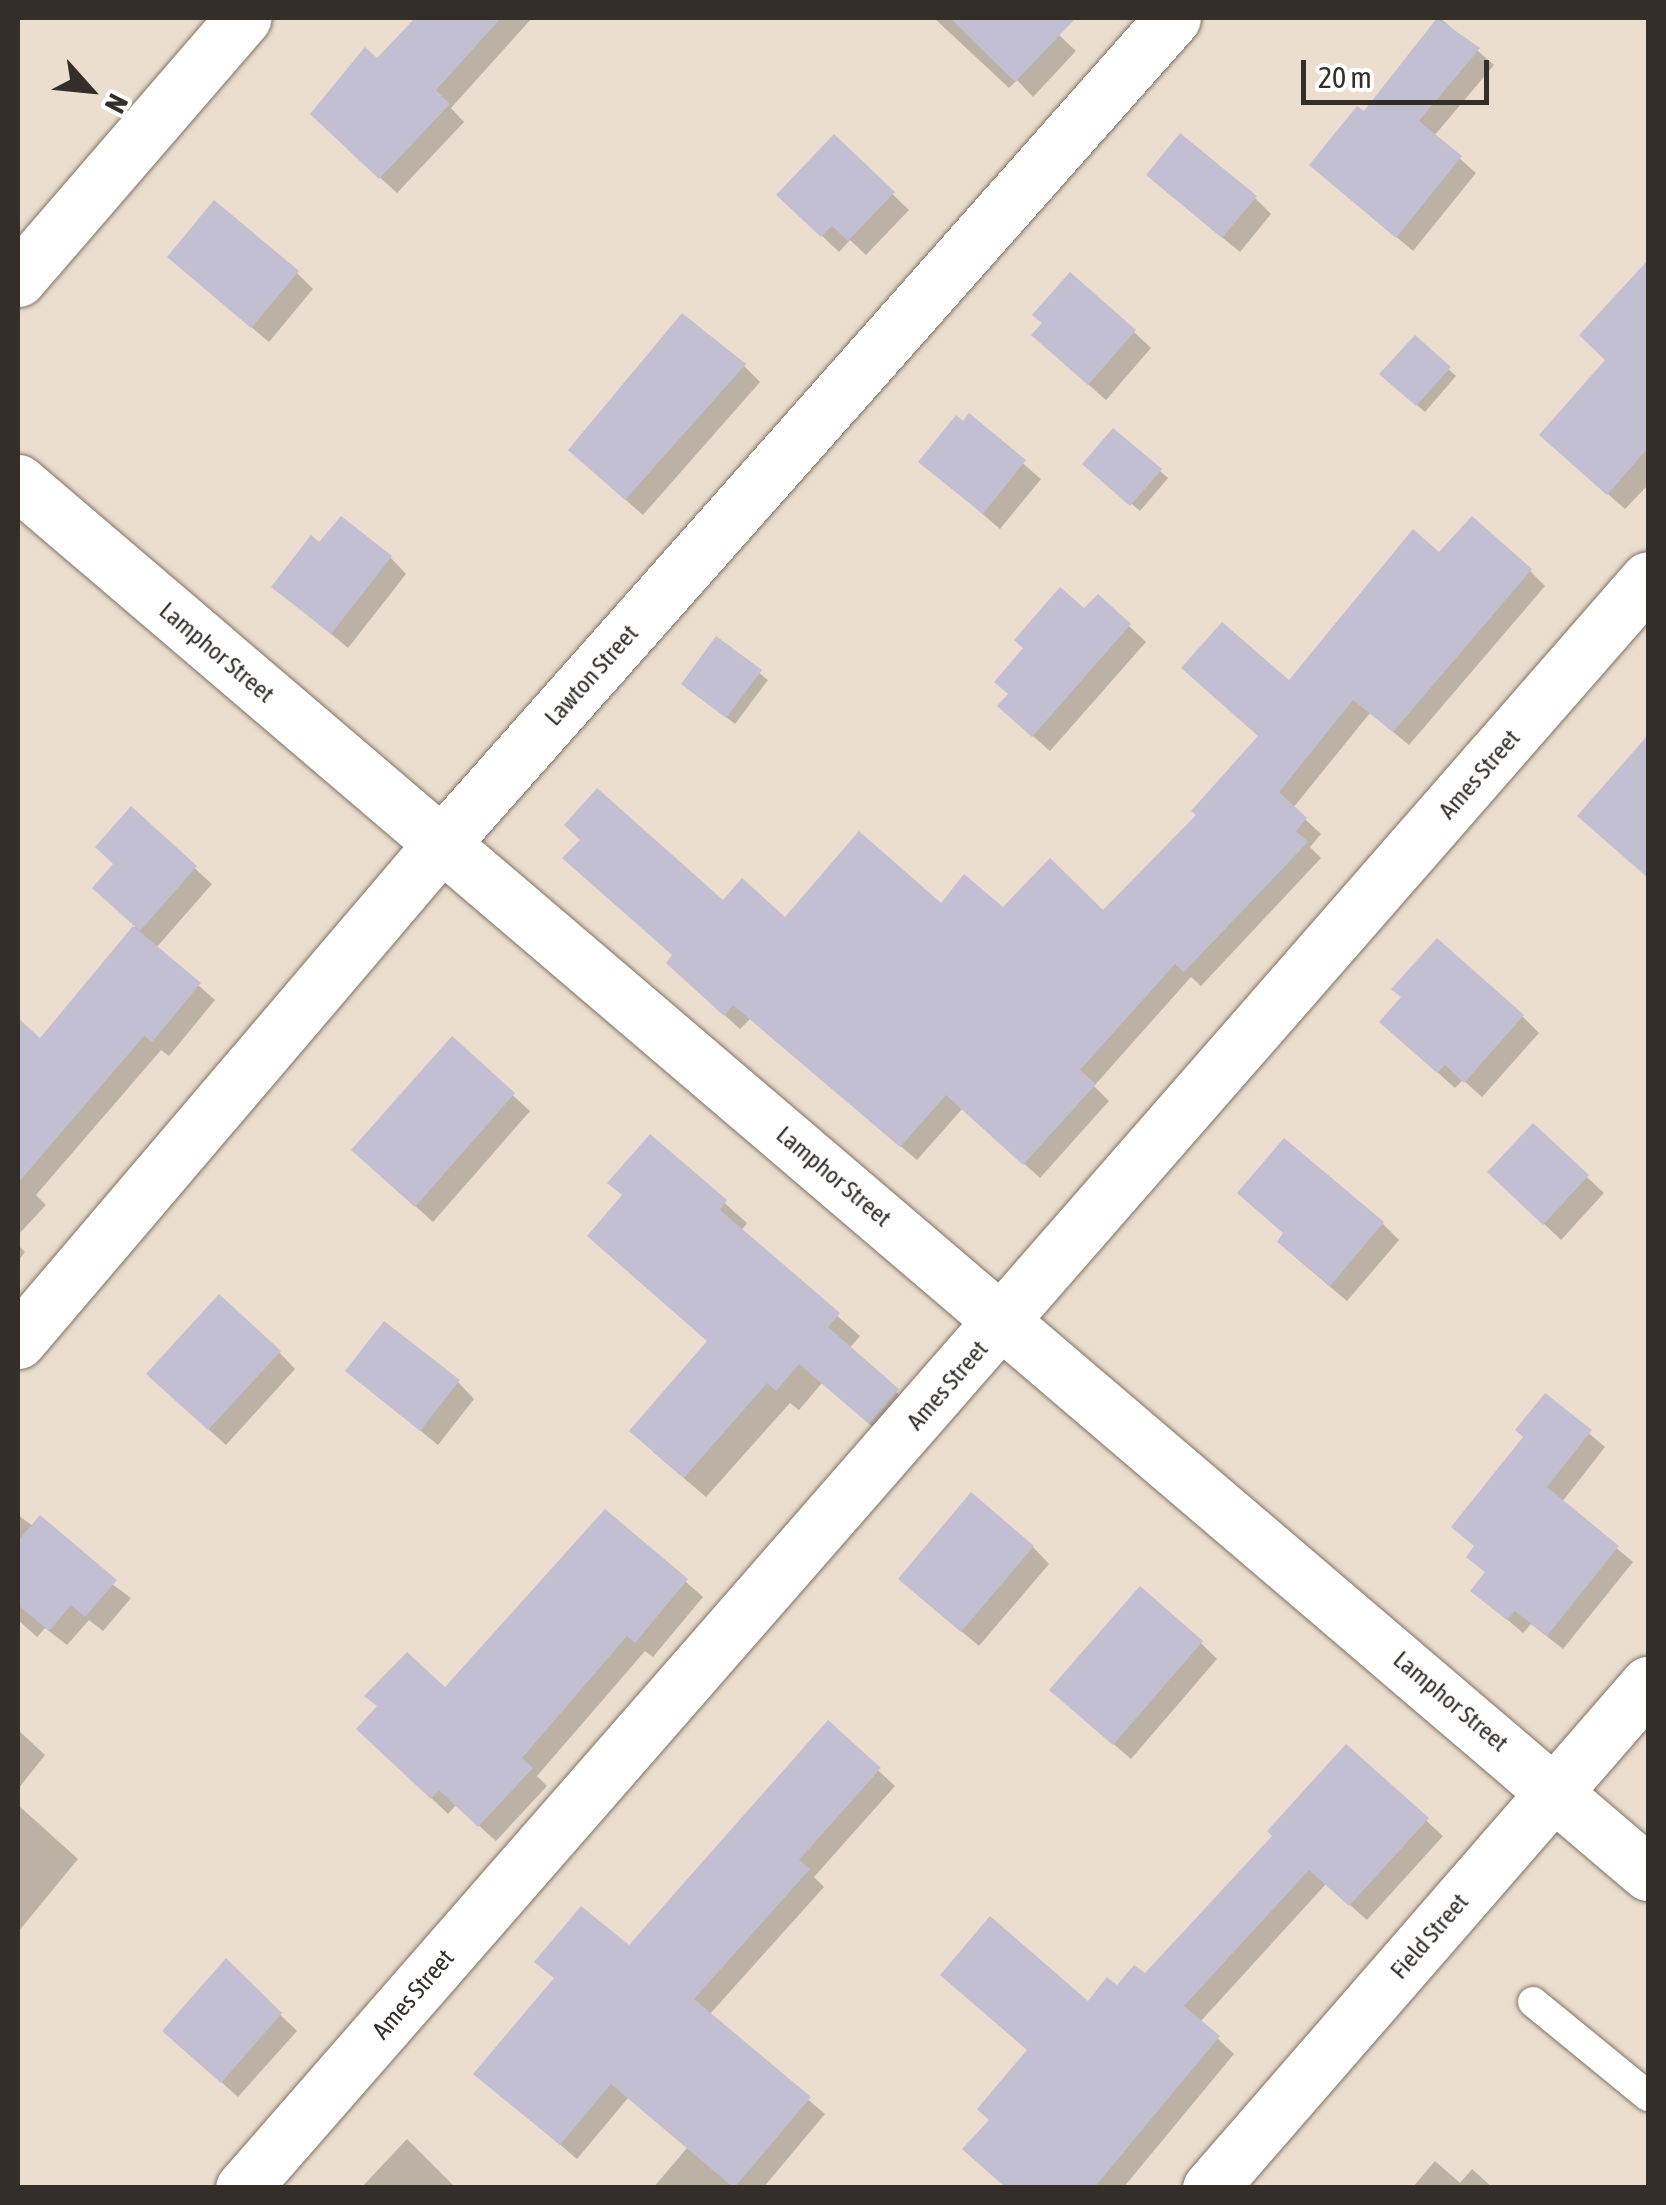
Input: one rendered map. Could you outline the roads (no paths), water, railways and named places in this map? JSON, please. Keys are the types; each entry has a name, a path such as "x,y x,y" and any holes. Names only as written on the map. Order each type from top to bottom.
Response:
{"street":[{"path":"18,279 243,18"},
{"name":"Lawton Street","path":"18,1341 442,843 1173,18"},
{"name":"Lamphor Street","path":"18,482 1557,1790 1648,1873"},
{"name":"Ames Street","path":"243,2188 1648,579"},
{"name":"Field Street","path":"1210,2188 1648,1684"}],"lane":[{"path":"1532,2002 1648,2096"}]}
